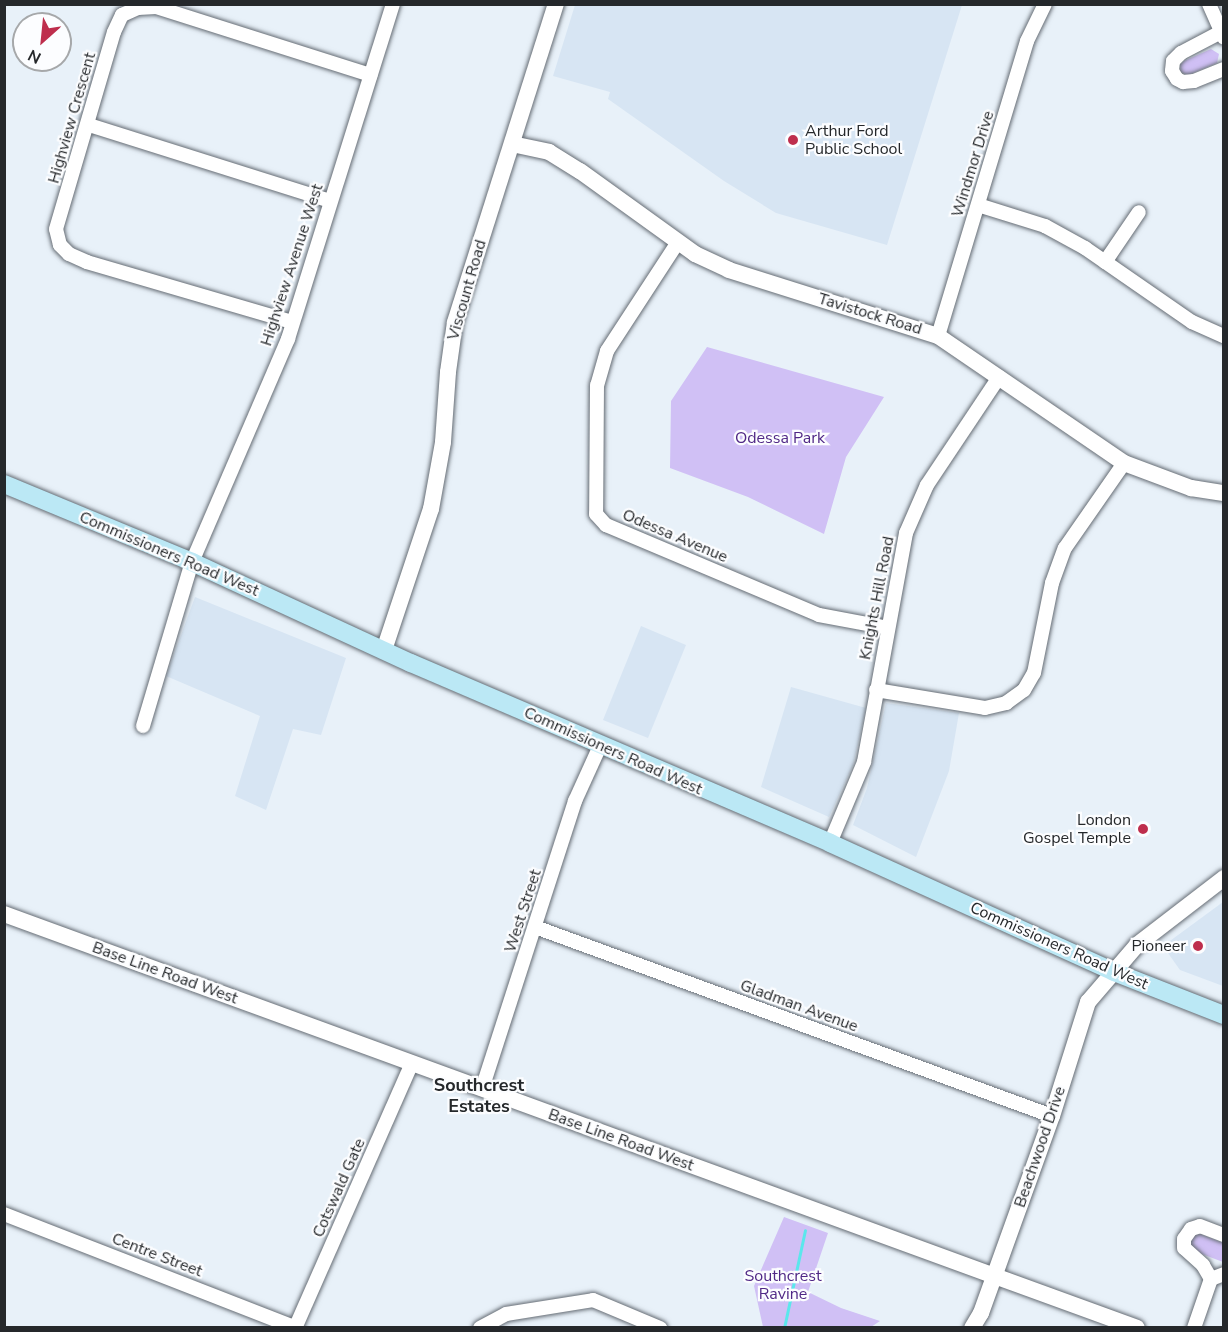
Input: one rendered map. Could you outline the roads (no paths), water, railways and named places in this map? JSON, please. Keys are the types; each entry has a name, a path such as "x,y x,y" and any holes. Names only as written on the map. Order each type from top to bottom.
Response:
{"main road":[{"name":"Commissioners Road West","path":"4,484 192,562 600,746 830,843 1114,972 1224,1015"}],"street":[{"name":"Highview Avenue West","path":"143,726 192,562 288,339 393,4"},
{"name":"Viscount Road","path":"384,650 432,509 443,442 448,372 455,322 556,4"},
{"name":"Windmor Drive","path":"938,336 1027,41 1045,4"},
{"path":"1209,4 1222,35 1181,53 1173,61 1172,71 1177,79 1184,82 1194,81 1224,69"},
{"name":"Highview Crescent","path":"292,321 87,262 69,254 60,245 56,229 114,32 122,15 138,8 156,8 370,75"},
{"path":"88,125 330,201"},
{"name":"Tavistock Road","path":"512,144 549,152 580,171 695,254 729,270 938,336 1124,463 1191,488 1224,493"},
{"path":"978,205 1045,226 1105,262 1191,322 1224,336"},
{"path":"1105,262 1139,212"},
{"name":"Odessa Avenue","path":"678,242 607,351 597,385 596,514 606,525 819,615 888,628"},
{"name":"Knights Hill Road","path":"830,843 864,762 906,533 927,485 999,377"},
{"path":"876,690 985,708 1006,704 1024,690 1034,673 1052,583 1065,548 1124,463"},
{"name":"West Street","path":"482,1089 575,801 600,746"},
{"name":"Beachwood Drive","path":"972,1328 981,1313 1052,1116 1088,1002 1137,945 1163,923 1224,879"},
{"name":"Base Line Road West","path":"4,914 1137,1328"},
{"name":"Gladman Avenue","path":"535,927 1052,1116"},
{"name":"Cotswald Gate","path":"296,1327 412,1063"},
{"name":"Centre Street","path":"4,1214 296,1327"},
{"path":"1194,1328 1217,1276 1184,1248 1184,1239 1191,1229 1200,1226 1224,1235"},
{"path":"480,1328 506,1314 593,1300 660,1328"}],"waterway":[{"path":"784,1328 805,1230"}],"place":[{"name":"Arthur Ford Public School","path":"793,140"},
{"name":"London Gospel Temple","path":"1143,829"},
{"name":"Pioneer","path":"1198,946"}],"district":[{"name":"Southcrest Estates","path":"479,1096"}],"park label":[{"name":"Odessa Park","path":"780,438"},
{"name":"Southcrest Ravine","path":"783,1285"}]}
